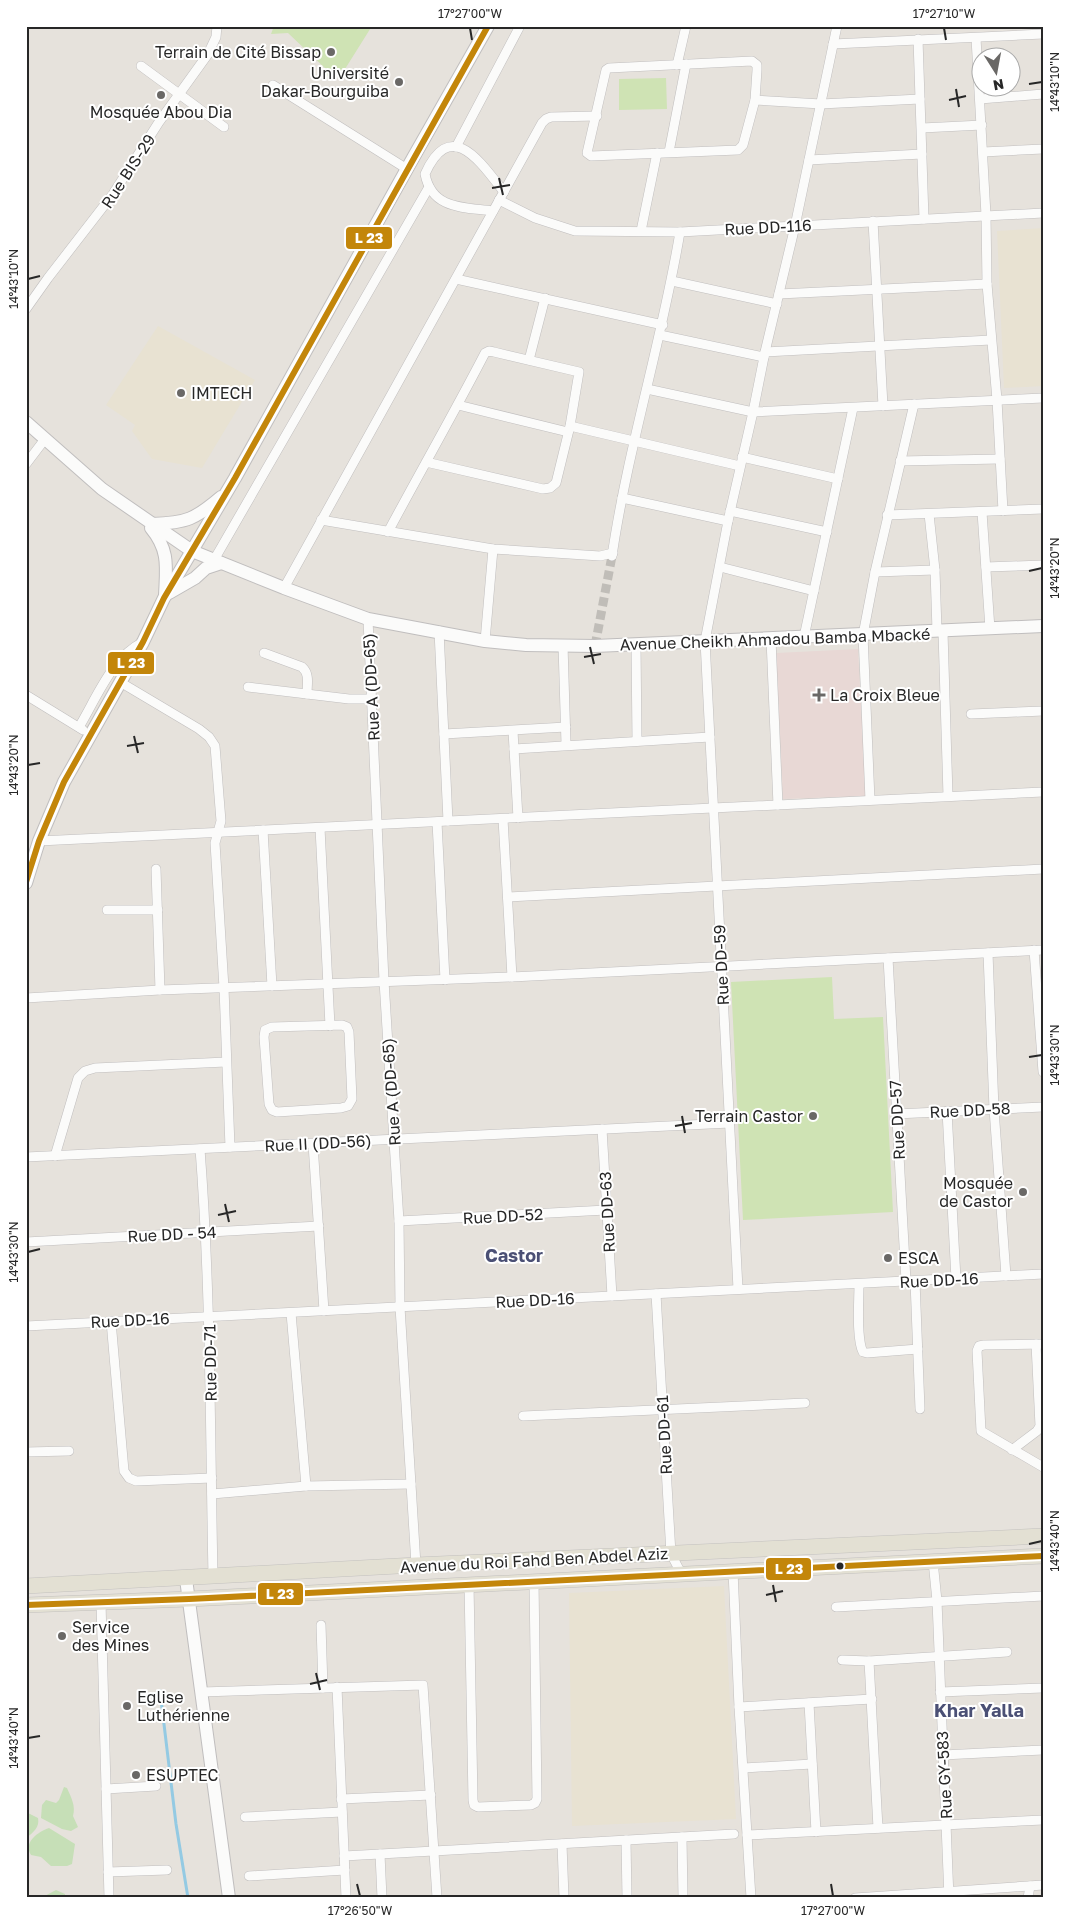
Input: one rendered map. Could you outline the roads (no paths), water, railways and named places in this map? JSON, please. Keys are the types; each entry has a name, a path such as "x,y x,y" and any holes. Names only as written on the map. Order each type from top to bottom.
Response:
{"main road":[{"name":"Avenue du Roi Fahd Ben Abdel Aziz","path":"26,1586 416,1565 1043,1536"},
{"name":"Avenue du Roi Fahd Ben Abdel Aziz","path":"26,1605 1043,1556"}],"street":[{"name":"Rue BIS-29","path":"26,309 48,278 103,210 148,140 208,54 216,38 217,26"},
{"path":"26,883 39,841 64,782 143,642 166,596 228,490 488,26"},
{"path":"456,147 520,26"},
{"path":"669,152 686,26"},
{"name":"Rue DD-59","path":"738,1289 705,642 730,511 753,412 764,354 796,226 837,26"},
{"path":"833,44 1043,34"},
{"path":"976,38 982,125 987,284 997,400 1003,511"},
{"path":"918,39 924,218"},
{"path":"752,61 757,65 755,100 743,145 738,150 591,156 587,153 606,70 609,68 752,61"},
{"path":"141,66 224,126"},
{"path":"273,85 410,163 430,162"},
{"path":"980,99 1043,94"},
{"path":"755,100 821,104 920,99"},
{"path":"284,588 546,119 551,117 597,116"},
{"path":"922,128 982,125"},
{"path":"493,212 453,206 435,196 429,187 425,174 430,162 440,151 447,147 464,149 474,155 502,196"},
{"path":"983,152 1043,149"},
{"path":"641,231 656,152"},
{"path":"809,160 922,154"},
{"path":"166,596 195,578 206,568 218,562 429,187"},
{"name":"Rue DD-116","path":"502,196 535,218 576,231 680,232 1043,213"},
{"path":"873,221 883,406"},
{"path":"321,520 493,549 600,556 612,555 634,442 672,281 680,232"},
{"path":"456,278 662,325"},
{"path":"672,281 777,304"},
{"path":"779,294 987,284"},
{"path":"529,360 545,298"},
{"path":"660,335 764,354 991,340"},
{"path":"388,532 485,353 489,351 578,372 569,429 556,484 550,488 542,489 426,462"},
{"path":"647,388 753,412 1043,398"},
{"path":"870,800 864,635 887,515 914,404"},
{"path":"458,405 634,442 838,479"},
{"path":"804,637 853,408"},
{"name":"Avenue Cheikh Ahmadou Bamba Mbacké","path":"26,422 102,489 192,551 284,588 368,618 486,641 526,645 636,645 1043,626"},
{"path":"26,464 45,439"},
{"path":"900,462 1000,459"},
{"path":"148,521 184,522 194,517 228,490"},
{"path":"622,498 728,521"},
{"path":"887,515 1043,509"},
{"path":"730,511 826,532"},
{"path":"982,512 990,629"},
{"path":"929,514 940,632 948,796"},
{"path":"148,521 164,547 166,558 166,596"},
{"path":"486,641 493,549"},
{"path":"986,567 1043,564"},
{"path":"720,567 814,591"},
{"path":"875,572 934,570"},
{"name":"Rue A (DD-65)","path":"368,618 384,981 399,1221 400,1307 416,1565"},
{"path":"439,631 448,821"},
{"path":"771,639 778,805"},
{"path":"79,727 124,654 143,642"},
{"path":"563,645 566,744"},
{"path":"636,645 637,741"},
{"path":"264,653 302,667 308,676 307,694"},
{"path":"120,682 199,729 209,737 215,746 221,821 216,843 230,1147"},
{"path":"248,687 349,699 372,699"},
{"path":"26,695 90,735"},
{"path":"971,714 1043,711"},
{"path":"444,734 566,727"},
{"path":"512,731 518,818"},
{"path":"514,748 710,737"},
{"path":"39,841 1043,792"},
{"path":"503,818 512,977"},
{"path":"437,822 445,980"},
{"path":"320,828 330,1026"},
{"path":"263,830 272,986"},
{"path":"156,869 160,990"},
{"path":"508,897 1043,869"},
{"path":"108,910 158,910"},
{"path":"26,998 160,990 512,977 1038,950 1043,1072"},
{"path":"988,953 994,1109 1006,1276"},
{"name":"Rue DD-57","path":"888,958 896,1114 910,1281 918,1349 920,1409"},
{"path":"342,1025 347,1027 349,1032 352,1099 348,1106 277,1112 272,1110 269,1104 265,1030 272,1027 330,1026 342,1025"},
{"path":"55,1156 78,1078 85,1071 95,1068 226,1062"},
{"name":"Rue DD-58","path":"896,1114 1043,1107"},
{"path":"947,1111 956,1279"},
{"name":"Rue II (DD-56)","path":"26,1157 730,1123"},
{"name":"Rue DD-63","path":"602,1128 612,1296"},
{"path":"313,1144 324,1311"},
{"name":"Rue DD-71","path":"200,1149 206,1232 209,1316 213,1576"},
{"name":"Rue DD-52","path":"399,1221 606,1210"},
{"name":"Rue DD - 54","path":"26,1242 319,1226"},
{"name":"Rue DD-16","path":"26,1326 1043,1274"},
{"path":"859,1284 859,1336 860,1347 863,1352 918,1349"},
{"name":"Rue DD-61","path":"656,1294 671,1554 680,1573"},
{"path":"291,1313 306,1486"},
{"path":"111,1321 124,1471 129,1478 136,1481 212,1478"},
{"path":"1012,1450 1037,1431 1040,1426 1039,1344 984,1345 979,1346 977,1351 981,1431 1012,1450 1043,1467"},
{"path":"523,1416 806,1403"},
{"path":"26,1452 69,1451"},
{"path":"212,1494 306,1486 411,1484"},
{"name":"Rue GY-583","path":"933,1562 937,1601 949,1894"},
{"path":"733,1572 751,1898"},
{"path":"186,1578 229,1898"},
{"path":"469,1584 472,1800 474,1805 478,1807 531,1805 537,1799 534,1581"},
{"path":"836,1607 1043,1596"},
{"path":"101,1602 109,1898"},
{"path":"321,1625 323,1688"},
{"path":"842,1660 869,1661 1007,1652"},
{"path":"869,1661 878,1828"},
{"path":"202,1692 423,1684 437,1898"},
{"path":"336,1687 346,1898"},
{"path":"940,1692 1043,1688"},
{"path":"739,1707 872,1699"},
{"path":"809,1703 816,1832"},
{"path":"943,1755 1043,1750"},
{"path":"744,1768 812,1764"},
{"path":"106,1789 156,1786"},
{"path":"341,1799 431,1795"},
{"path":"245,1816 342,1812"},
{"path":"747,1835 1043,1820"},
{"path":"344,1856 734,1834"},
{"path":"682,1837 683,1898"},
{"path":"626,1840 627,1898"},
{"path":"562,1844 564,1898"},
{"path":"380,1854 382,1898"},
{"path":"108,1872 167,1870"},
{"path":"249,1876 344,1870"},
{"path":"855,1898 949,1894 1043,1885"},
{"path":"1028,1898 1030,1886"}],"waterway":[{"path":"160,1691 176,1824 188,1898"}],"tunnel":[{"path":"595,646 612,556"}],"place":[{"name":"Terrain de Cité Bissap","path":"331,52"},
{"name":"Université Dakar-Bourguiba","path":"399,82"},
{"name":"Mosquée Abou Dia","path":"161,95"},
{"name":"IMTECH","path":"181,393"},
{"name":"La Croix Bleue","path":"819,695"},
{"name":"Terrain Castor","path":"813,1116"},
{"name":"Mosquée de Castor","path":"1023,1192"},
{"name":"ESCA","path":"888,1258"},
{"name":"Service des Mines","path":"62,1636"},
{"name":"Eglise Luthérienne","path":"127,1706"},
{"name":"ESUPTEC","path":"136,1775"}],"district":[{"name":"Castor","path":"514,1255"},
{"name":"Khar Yalla","path":"979,1710"}]}
